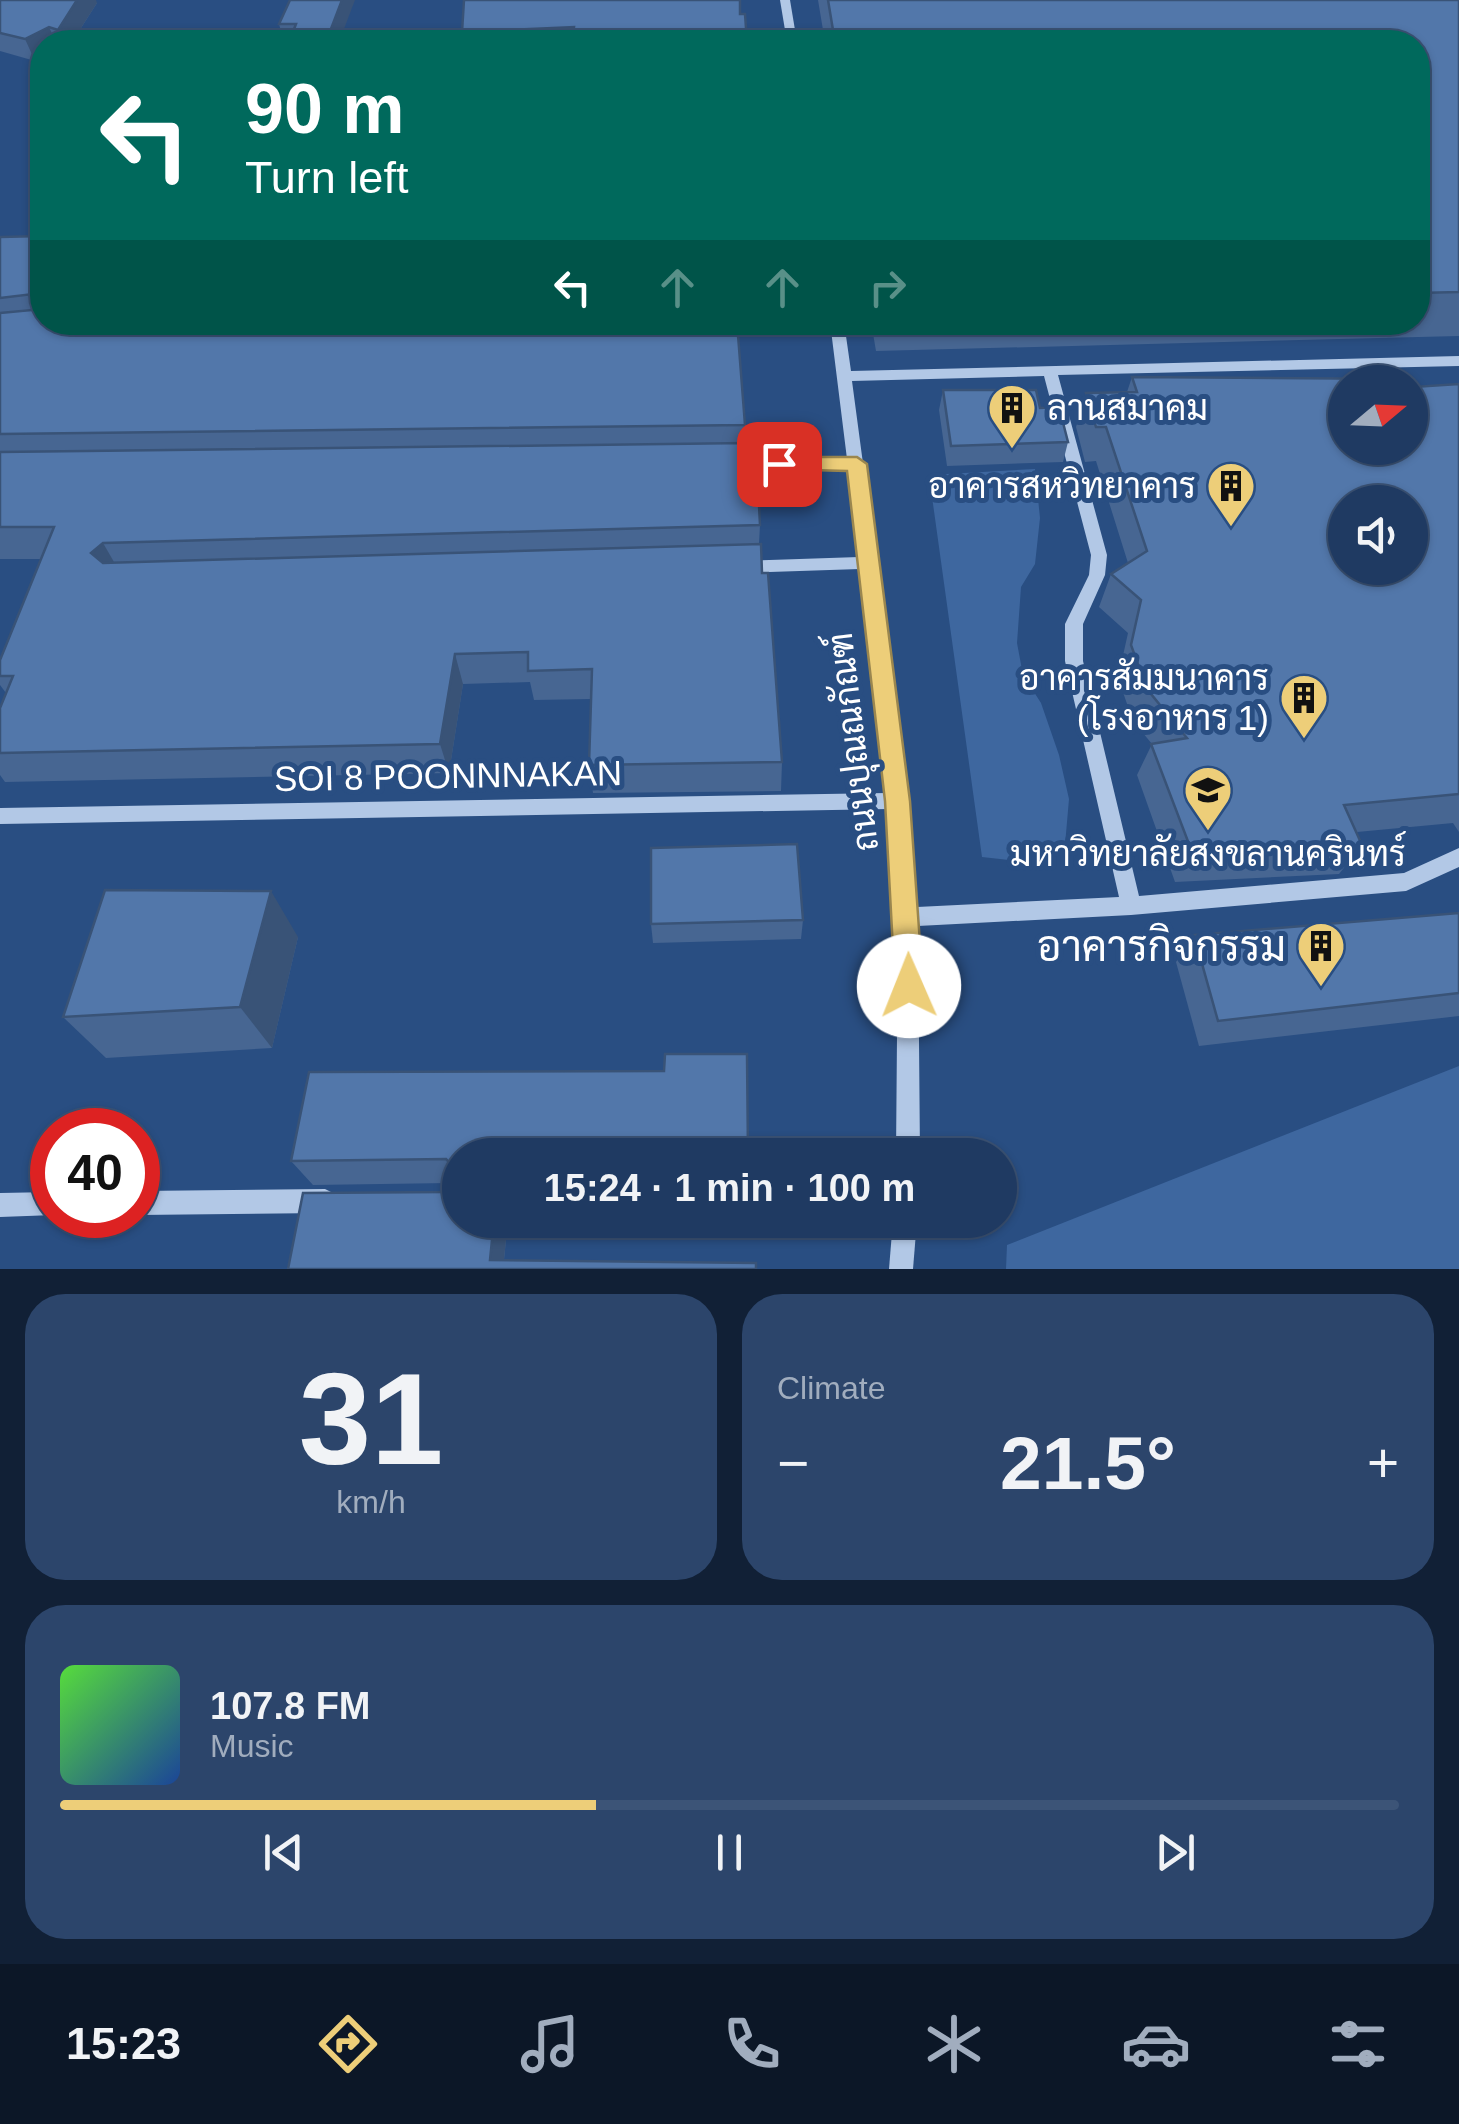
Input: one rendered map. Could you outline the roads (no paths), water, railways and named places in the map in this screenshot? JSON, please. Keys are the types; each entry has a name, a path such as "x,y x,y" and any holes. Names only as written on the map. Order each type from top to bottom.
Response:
{"street":[{"path":"785,0 790,30"},
{"name":"ถนนปุณณกัณฑ์","path":"838,335 898,801 908,918 908,1138"},
{"path":"844,376 1459,361"},
{"path":"1050,372 1096,533 1098,575 1074,624 1074,660 1130,906"},
{"path":"717,466 857,464"},
{"path":"730,567 867,563"},
{"name":"SOI 8 POONNNAKAN","path":"0,816 898,801"},
{"path":"908,918 1130,906 1406,882 1459,857"},
{"path":"160,1204 346,1201"},
{"path":"0,1205 30,1204"},
{"path":"901,1269 904,1238"}],"place":[{"name":"ลานสมาคม","path":"1012,450"},
{"name":"อาคารสหวิทยาคาร","path":"1231,528"},
{"name":"อาคารสัมมนาคาร (โรงอาหาร 1)","path":"1304,740"},
{"name":"มหาวิทยาลัยสงขลานครินทร์","path":"1208,832"},
{"name":"อาคารกิจกรรม","path":"1321,988"}]}
